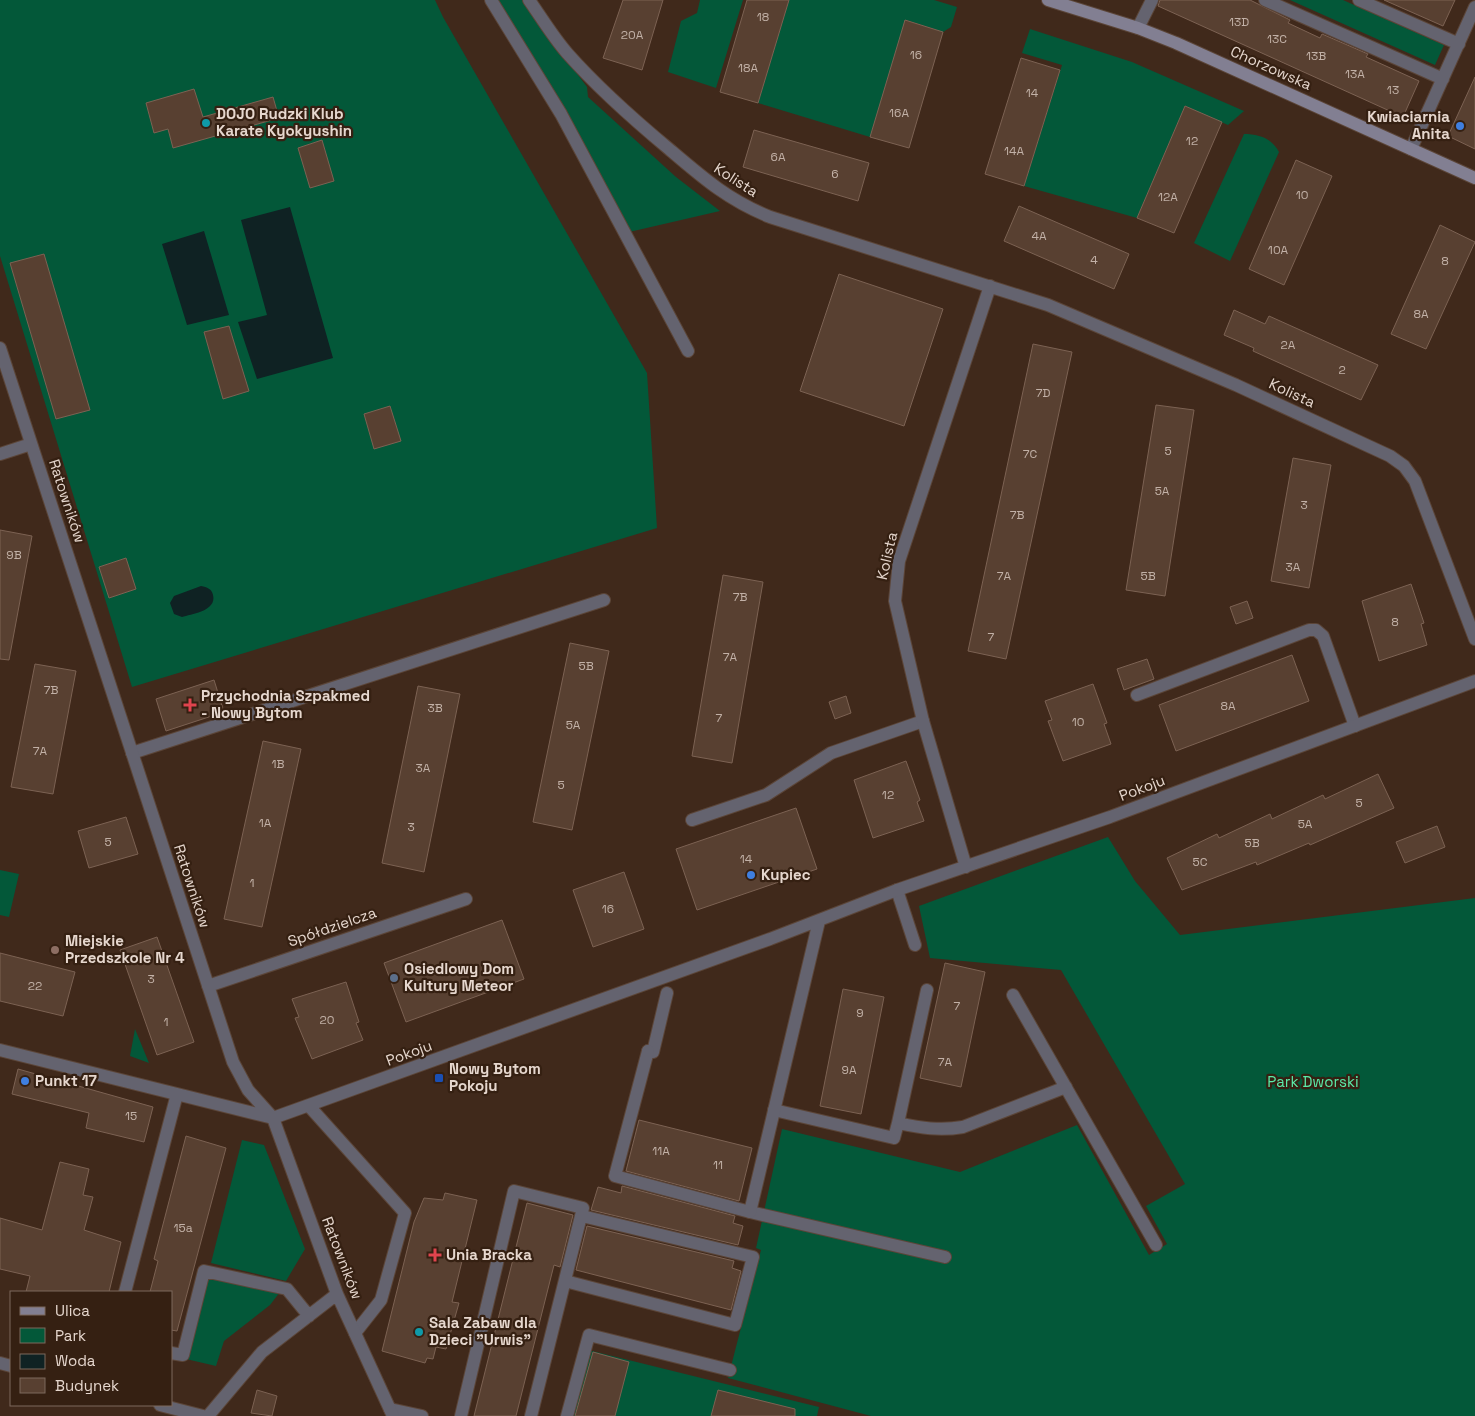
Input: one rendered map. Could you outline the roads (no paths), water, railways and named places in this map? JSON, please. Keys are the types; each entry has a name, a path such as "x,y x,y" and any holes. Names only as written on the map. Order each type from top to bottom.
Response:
{"street":[{"path":"490,0 561,114 688,351"},
{"name":"Kolista","path":"529,0 565,51 594,81 635,121 718,191 770,217 1048,305 1236,386 1390,456 1404,466 1416,481 1475,639"},
{"name":"Chorzowska","path":"1048,0 1138,28 1475,178"},
{"path":"1138,28 1152,0"},
{"path":"1265,0 1443,79"},
{"path":"1359,0 1459,44"},
{"path":"1412,149 1475,7"},
{"name":"Kolista","path":"966,867 923,721 895,601 895,583 899,561 990,286"},
{"name":"Ratowników","path":"0,348 233,1062 248,1090 273,1118 337,1294 392,1413"},
{"path":"0,454 31,444"},
{"path":"132,753 604,600"},
{"path":"1137,694 1309,630 1316,630 1323,636 1355,726"},
{"name":"Pokoju","path":"273,1118 897,890 1110,817 1475,681"},
{"path":"692,820 766,794 831,753 923,721"},
{"path":"897,890 915,945"},
{"name":"Spółdzielcza","path":"208,986 466,899"},
{"path":"750,1212 819,920"},
{"path":"774,1110 894,1138 927,990"},
{"path":"667,993 653,1052 648,1051 615,1176 750,1212 945,1257"},
{"path":"1013,995 1156,1244"},
{"path":"0,1050 273,1118"},
{"path":"898,1123 928,1129 945,1130 963,1127 1066,1087"},
{"path":"125,1291 177,1094"},
{"path":"308,1106 405,1213 381,1300 355,1333"},
{"path":"461,1416 514,1191 583,1208 531,1416"},
{"path":"565,1281 735,1325 753,1257 582,1216"},
{"path":"172,1353 183,1356 204,1271 287,1289 309,1316"},
{"path":"208,1416 262,1352 337,1294"},
{"path":"567,1416 589,1335 730,1370"},
{"path":"164,1406 203,1416"},
{"path":"392,1413 422,1416"}],"water":[{"path":"290,207 333,358 257,379 238,322 267,315 241,220"},
{"path":"204,231 229,315 187,325 162,244"},
{"path":"201,586 212,591 213,600 211,605 203,611 182,617 174,614 170,603 174,596"}],"place":[{"name":"DOJO Rudzki Klub Karate Kyokyushin","path":"206,123"},
{"name":"Kwiaciarnia Anita","path":"1460,126"},
{"name":"Przychodnia Szpakmed - Nowy Bytom","path":"190,705"},
{"name":"Kupiec","path":"751,875"},
{"name":"Miejskie Przedszkole Nr 4","path":"55,950"},
{"name":"Osiedlowy Dom Kultury Meteor","path":"394,978"},
{"name":"Nowy Bytom Pokoju","path":"439,1078"},
{"name":"Punkt 17","path":"25,1081"},
{"name":"Unia Bracka","path":"435,1255"},
{"name":"Sala Zabaw dla Dzieci \"Urwis\"","path":"419,1332"}],"park label":[{"name":"Park Dworski","path":"1313,1082"}]}
